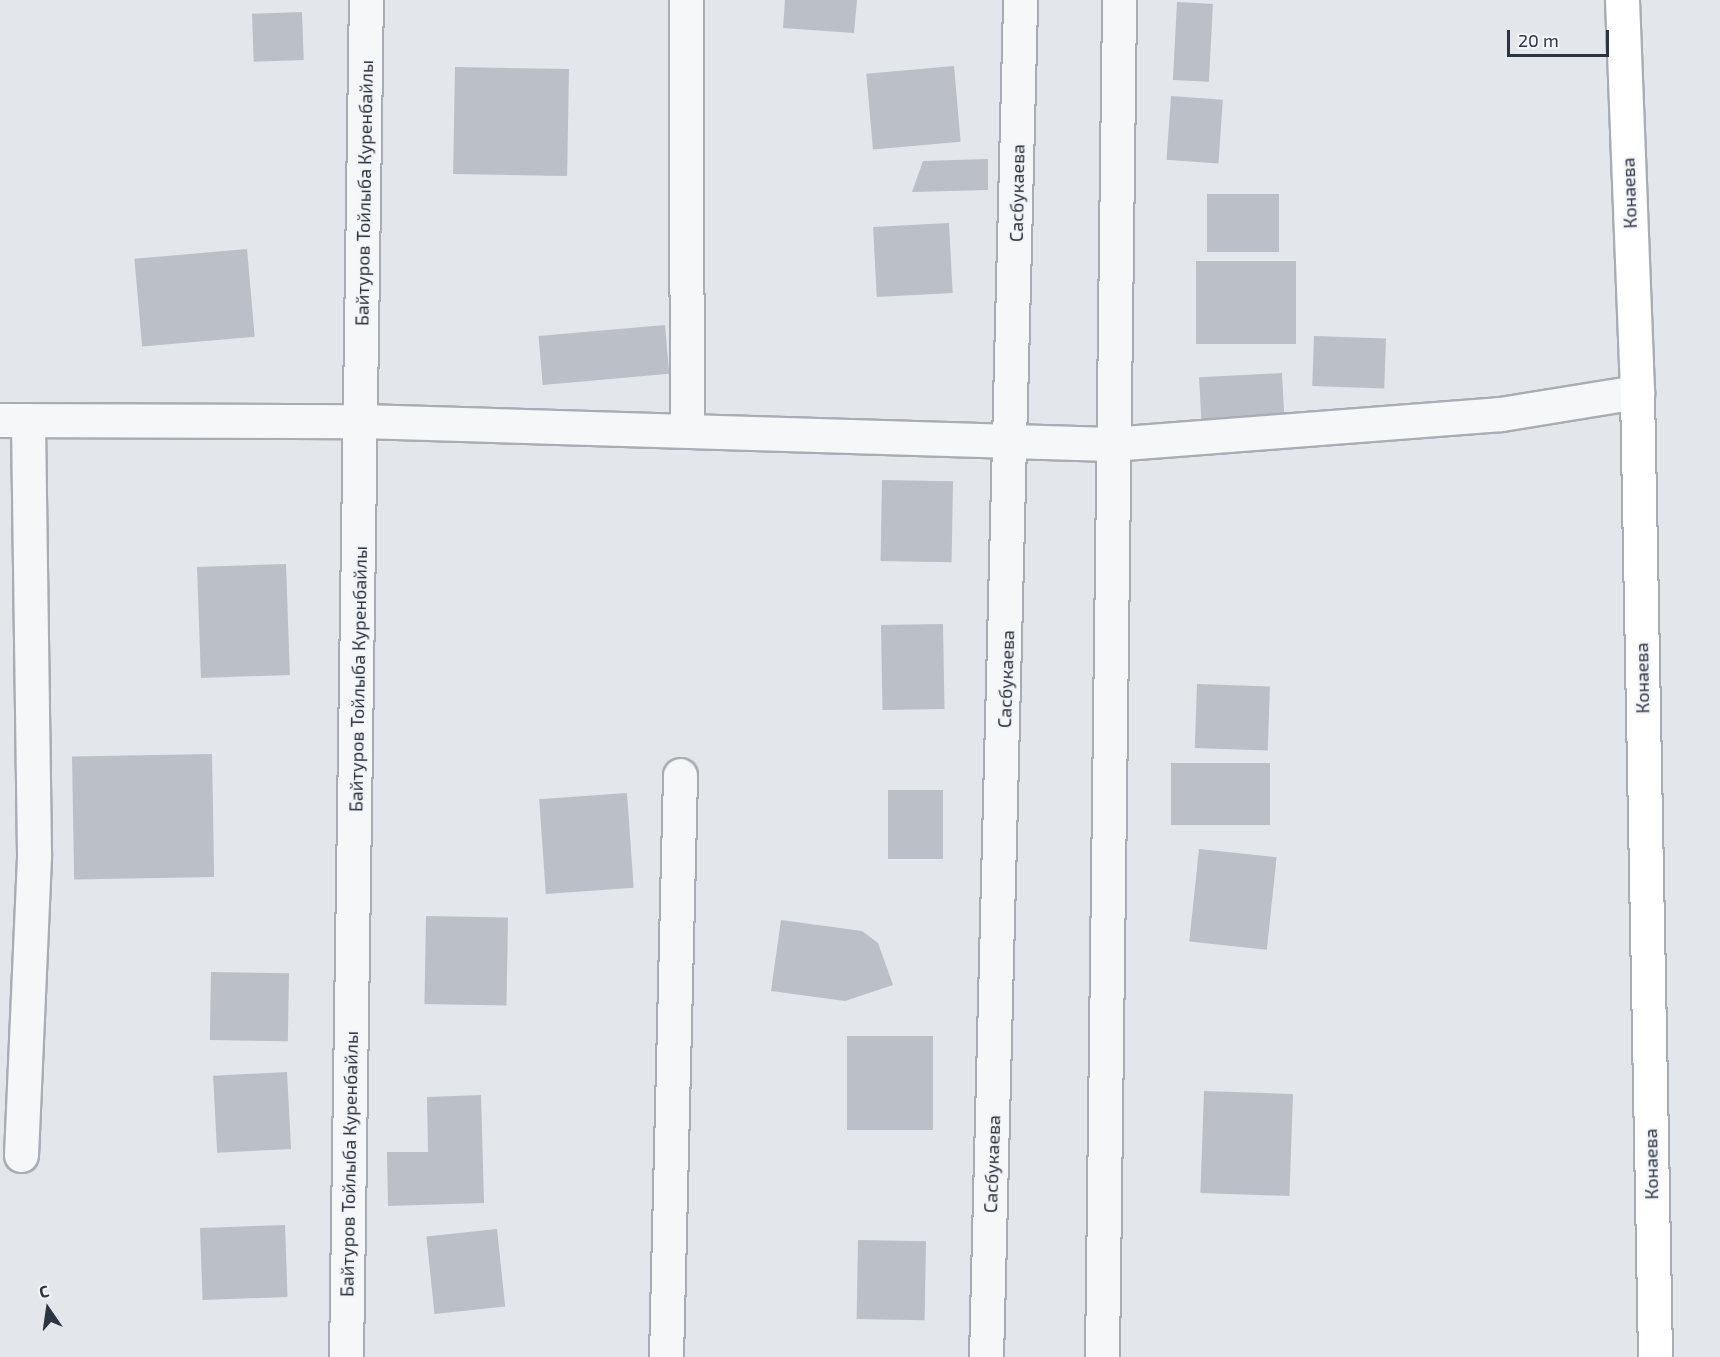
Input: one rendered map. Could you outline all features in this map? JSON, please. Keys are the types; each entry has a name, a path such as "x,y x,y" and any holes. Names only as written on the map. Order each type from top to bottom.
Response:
{"main road":[{"name":"Конаева","path":"1622,0 1637,392 1655,1357"}],"street":[{"name":"Байтуров Тойлыба Куренбайлы","path":"346,1357 362,420 366,0"},
{"path":"686,0 687,430"},
{"name":"Сасбукаева","path":"986,1357 1012,440 1020,0"},
{"path":"1102,1357 1111,444 1119,0"},
{"path":"21,1155 34,853 14,420 362,420 1111,444 1501,414 1637,392"},
{"path":"666,1357 680,775"}],"building":[{"path":"785,0 857,0 854,33 783,28"},
{"path":"1177,2 1213,4 1209,82 1173,80"},
{"path":"302,12 304,60 254,62 252,14"},
{"path":"954,66 961,142 873,149 866,74"},
{"path":"455,67 569,69 567,176 453,174"},
{"path":"1171,96 1223,100 1218,163 1167,160"},
{"path":"988,159 988,190 912,192 923,161"},
{"path":"1207,194 1279,194 1279,252 1207,252"},
{"path":"949,223 953,293 877,297 873,227"},
{"path":"247,249 255,337 142,347 134,259"},
{"path":"1196,261 1296,261 1296,344 1196,344"},
{"path":"665,325 669,374 543,385 538,336"},
{"path":"1314,336 1386,339 1384,388 1312,386"},
{"path":"1282,373 1284,416 1201,420 1199,377"},
{"path":"882,480 953,481 952,562 881,561"},
{"path":"286,564 290,675 201,678 197,567"},
{"path":"943,624 944,709 882,710 881,625"},
{"path":"1197,684 1270,687 1268,751 1195,748"},
{"path":"212,754 214,877 74,879 72,756"},
{"path":"1171,763 1270,763 1270,825 1171,825"},
{"path":"888,790 943,790 943,859 888,859"},
{"path":"627,793 634,888 546,894 539,799"},
{"path":"1199,849 1277,857 1267,950 1189,941"},
{"path":"426,916 508,917 506,1005 424,1004"},
{"path":"781,920 862,931 878,943 893,985 845,1001 771,991"},
{"path":"211,972 289,973 288,1041 210,1040"},
{"path":"847,1036 933,1036 933,1130 847,1130"},
{"path":"287,1072 291,1149 217,1153 213,1076"},
{"path":"1204,1091 1293,1094 1289,1196 1200,1193"},
{"path":"481,1095 484,1203 388,1206 387,1152 428,1152 427,1097"},
{"path":"285,1225 288,1297 203,1300 200,1228"},
{"path":"497,1229 505,1307 435,1314 426,1236"},
{"path":"858,1240 926,1241 925,1320 857,1319"}]}
